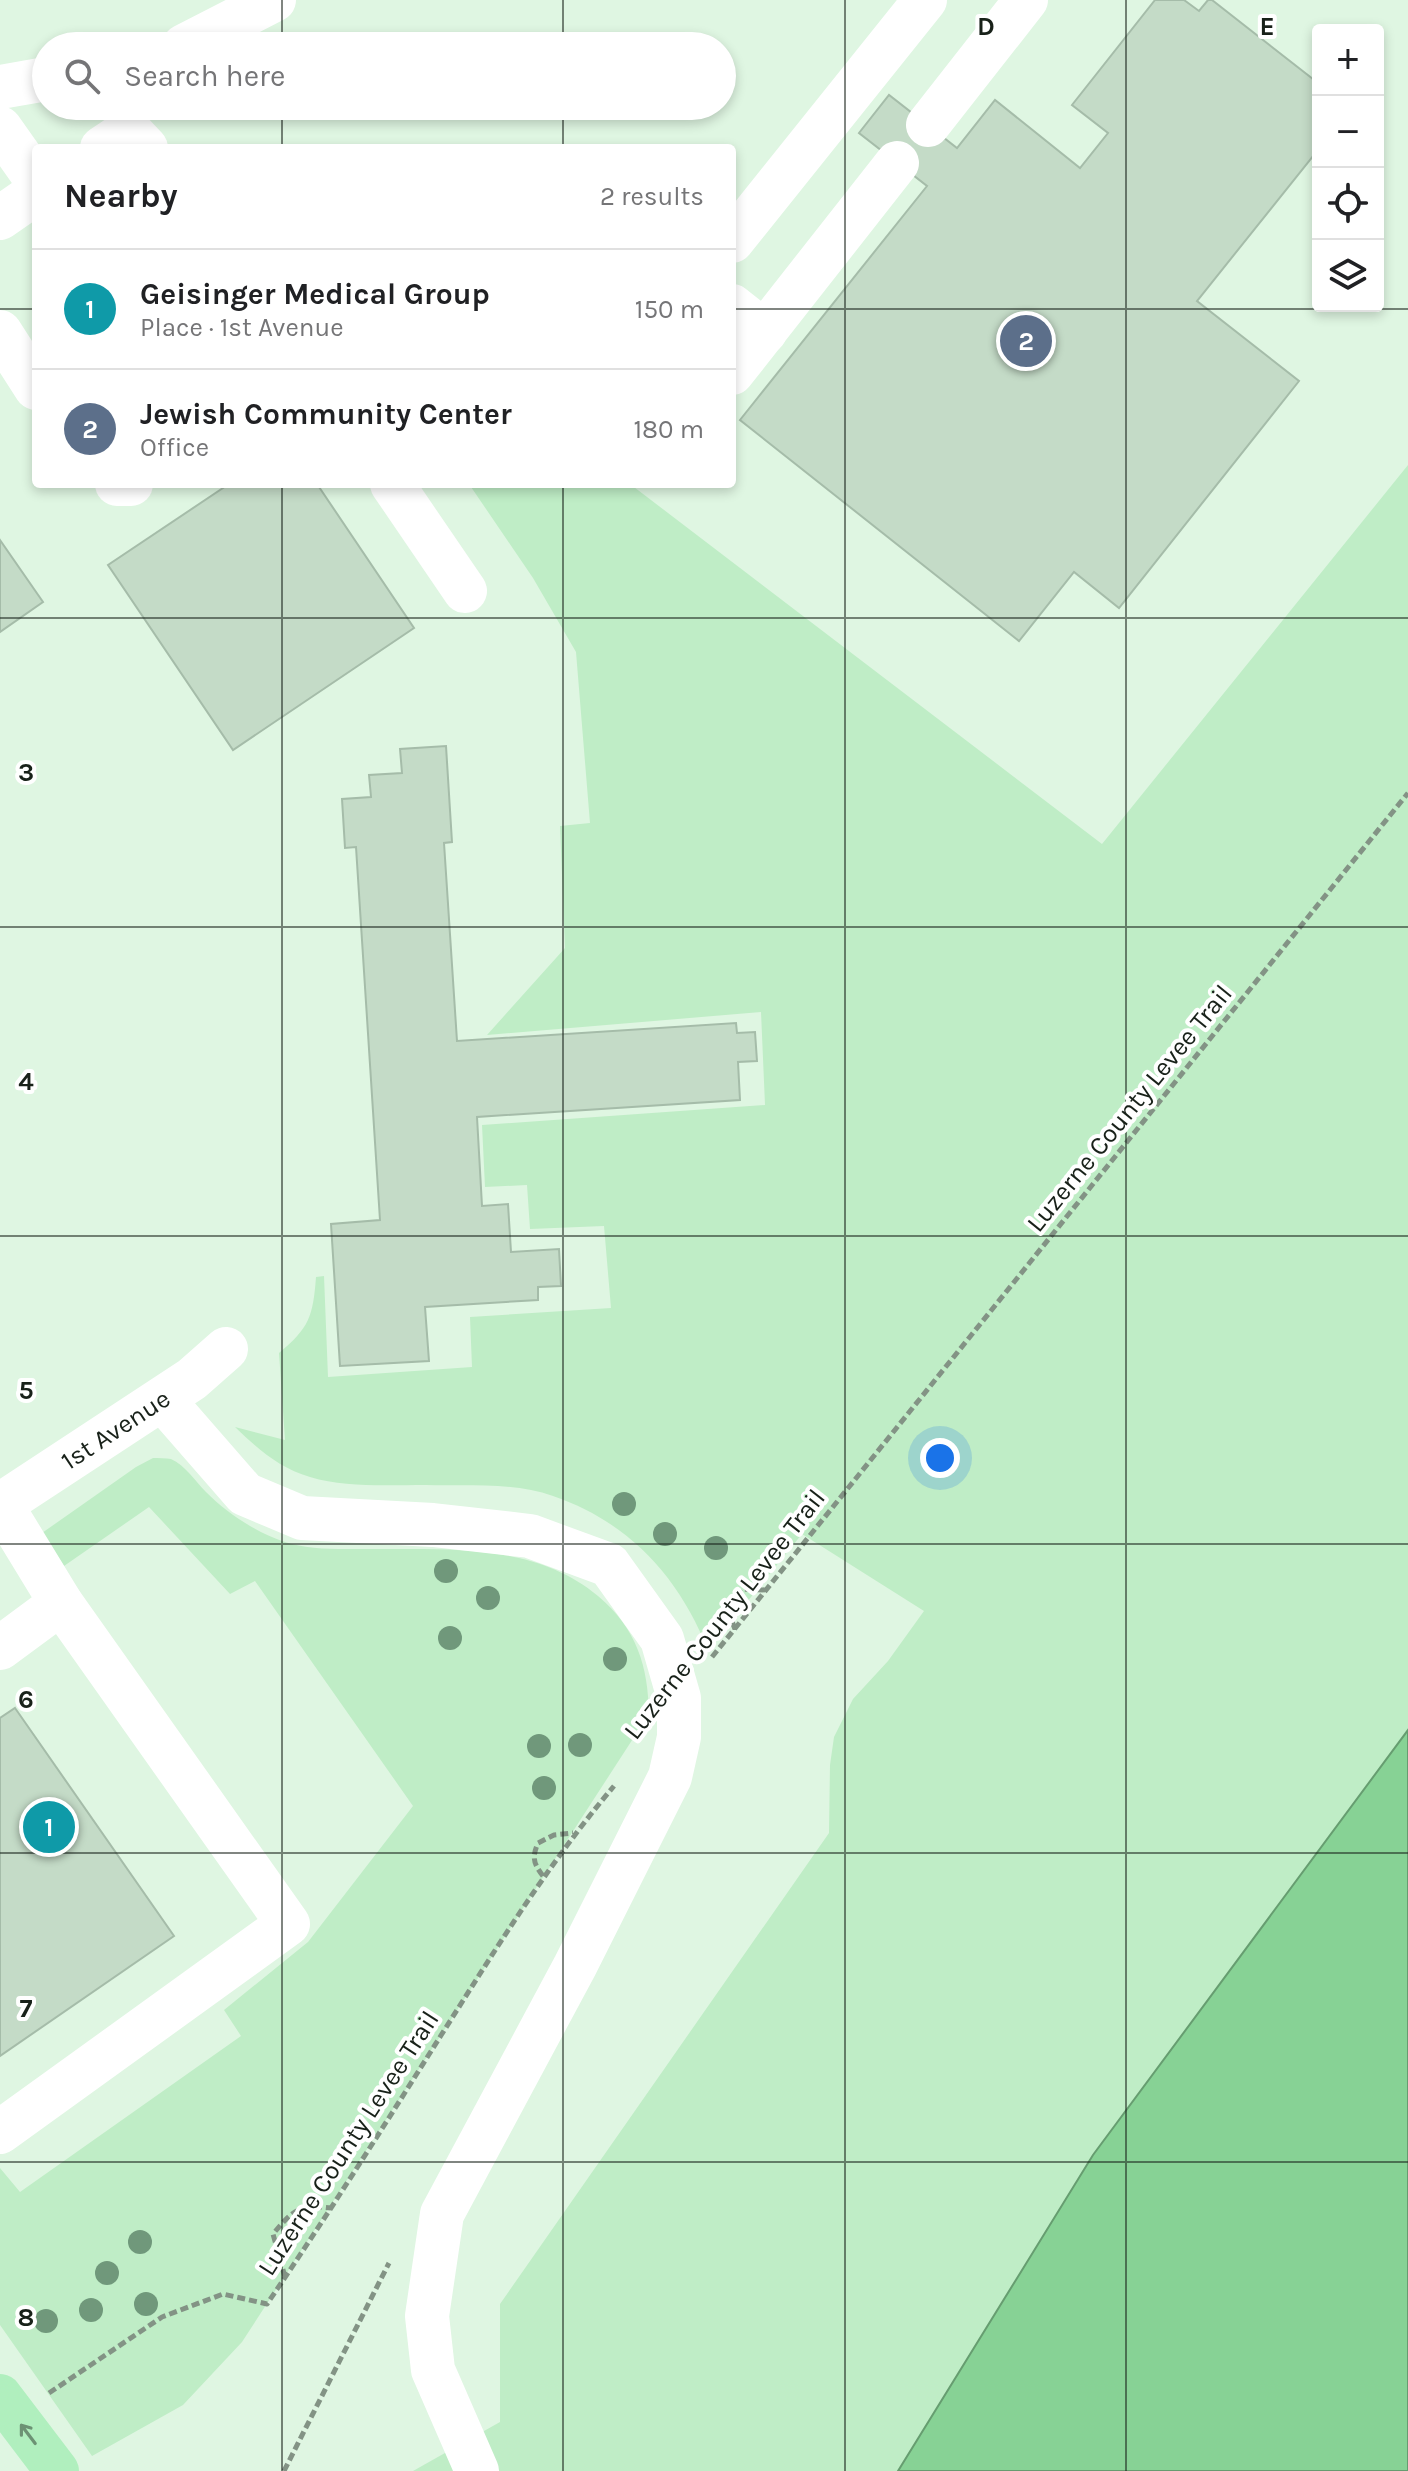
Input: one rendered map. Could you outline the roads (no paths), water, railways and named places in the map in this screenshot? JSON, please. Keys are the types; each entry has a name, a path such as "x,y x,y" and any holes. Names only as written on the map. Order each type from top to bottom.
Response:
{"main road":[{"path":"0,2396 57,2471"}],"street":[{"path":"211,32 274,0"},
{"path":"736,236 925,0"},
{"path":"928,125 1026,0"},
{"path":"0,87 32,81"},
{"path":"0,128 32,173"},
{"path":"108,144 129,130 142,144"},
{"path":"736,360 749,319 897,163"},
{"path":"0,218 32,196"},
{"path":"0,332 32,382"},
{"path":"395,488 465,591"},
{"name":"1st Avenue","path":"0,1504 163,1400 226,1349"},
{"path":"163,1400 245,1494 302,1518 433,1525 530,1536 609,1565 662,1639 679,1698 679,1737 670,1777 575,1966 442,2214 427,2316 433,2370 477,2471"},
{"path":"0,1504 61,1603 288,1924 0,2132"},
{"path":"0,1648 61,1603"}],"place":[{"name":"Jewish Community Center","path":"1026,341"},
{"name":"Geisinger Medical Group","path":"49,1827"}]}
